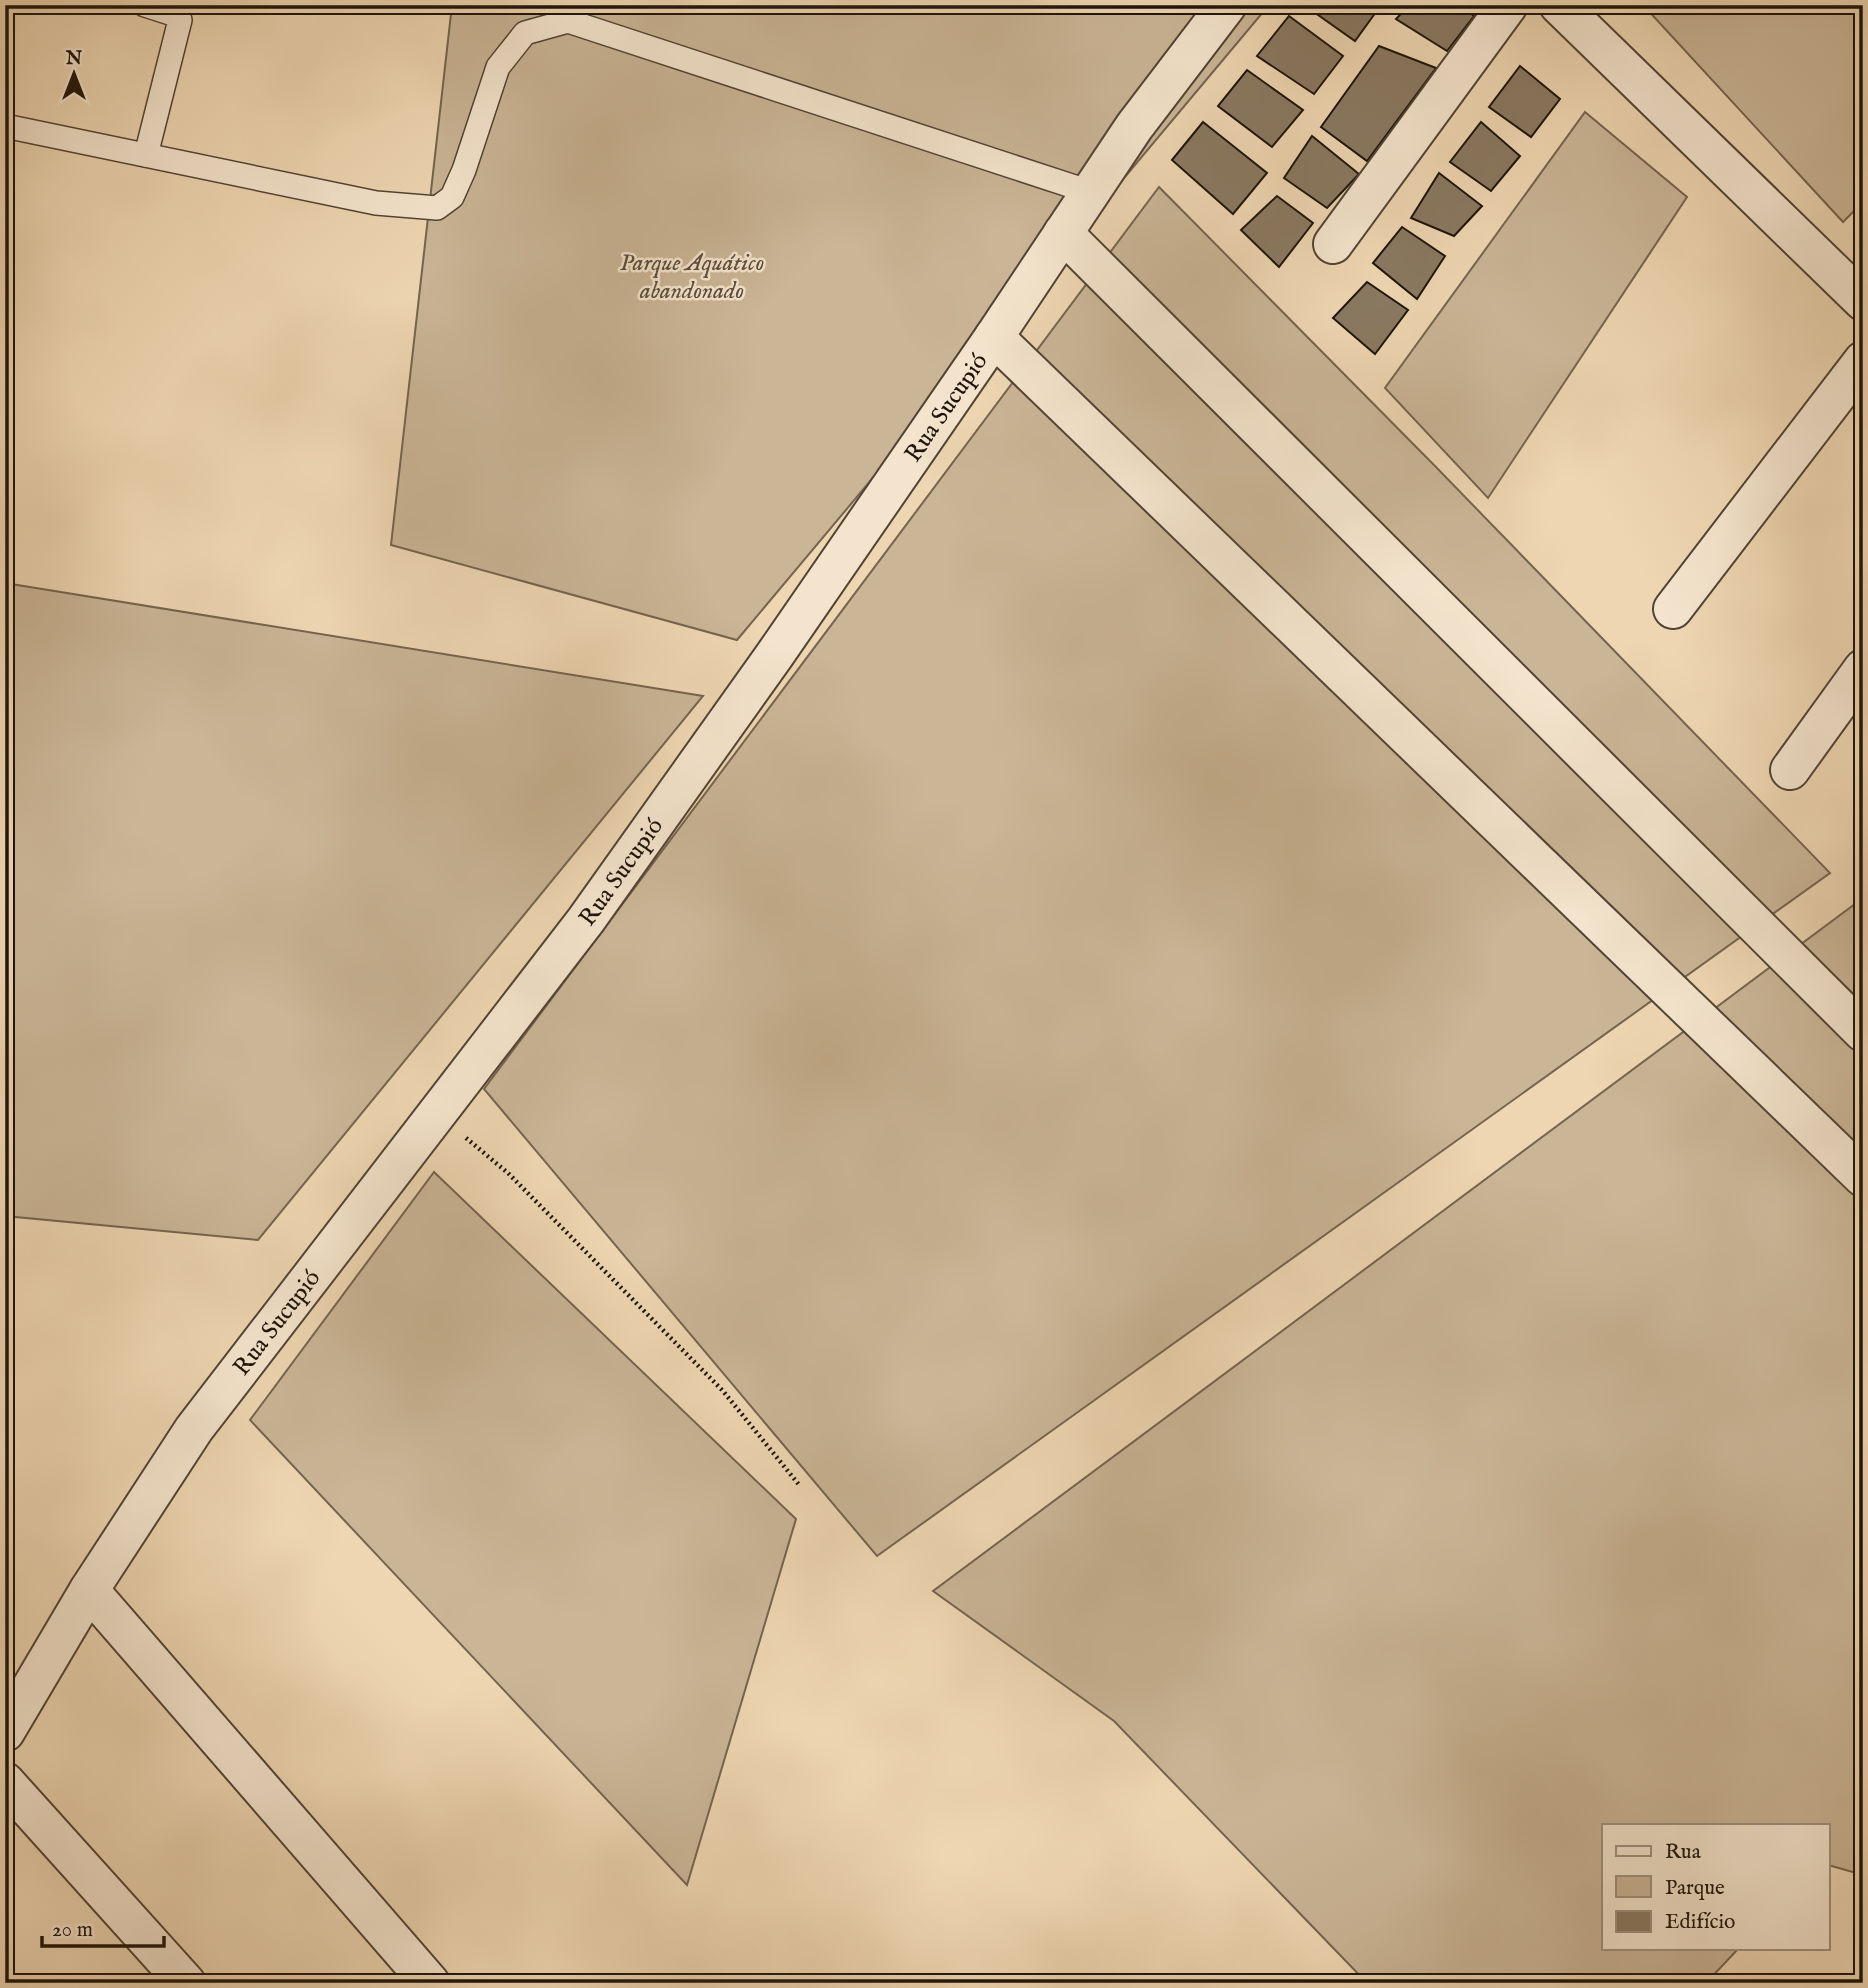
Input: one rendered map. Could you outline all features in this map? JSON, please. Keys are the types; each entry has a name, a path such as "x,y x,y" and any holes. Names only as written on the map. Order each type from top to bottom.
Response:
{"street":[{"name":"Rua Sucupió","path":"5,1732 89,1590 194,1429 594,909 774,656 994,337 1134,127 1227,5"},
{"path":"1333,244 1508,5"},
{"path":"1559,5 1863,301"},
{"path":"1063,233 1863,1032"},
{"path":"994,337 1863,1177"},
{"path":"1673,609 1863,361"},
{"path":"1790,770 1863,668"},
{"path":"89,1590 429,1983"},
{"path":"5,1782 186,1983"}],"lane":[{"path":"145,5 176,15 180,20 146,155"},
{"path":"5,126 376,203 437,208 452,197 464,170 498,67 525,33 568,22 1090,192"}],"path":[{"path":"436,1113 508,1173 723,1391 800,1486"}],"green space":[{"name":"Parque Aquático abandonado","path":"452,5 1269,5 737,640 391,545"},
{"path":"1643,5 1863,5 1863,202 1843,222"},
{"path":"1585,112 1687,197 1488,498 1385,388"},
{"path":"1159,187 1434,465 1830,873 877,1556 484,1089"},
{"path":"5,583 703,696 258,1240 5,1216"},
{"path":"1863,898 1863,1875 1829,1865 1829,1824 1602,1824 1602,1950 1737,1950 1706,1983 1367,1983 1114,1721 933,1591"},
{"path":"434,1172 796,1519 687,1885 250,1420"}],"building":[{"path":"1304,5 1381,5 1355,41"},
{"path":"1409,5 1460,5 1474,16 1447,51 1396,19"},
{"path":"1289,16 1343,56 1314,94 1257,56"},
{"path":"1379,46 1436,68 1367,161 1321,127"},
{"path":"1520,66 1560,99 1531,137 1489,107"},
{"path":"1247,70 1303,110 1272,147 1218,106"},
{"path":"1203,122 1267,173 1233,214 1172,160"},
{"path":"1481,122 1520,156 1491,191 1450,162"},
{"path":"1312,136 1359,174 1327,208 1284,178"},
{"path":"1439,173 1482,206 1454,236 1411,218"},
{"path":"1277,196 1313,223 1279,267 1241,230"},
{"path":"1402,227 1445,256 1417,299 1373,263"},
{"path":"1367,282 1408,310 1375,354 1333,318"}]}
